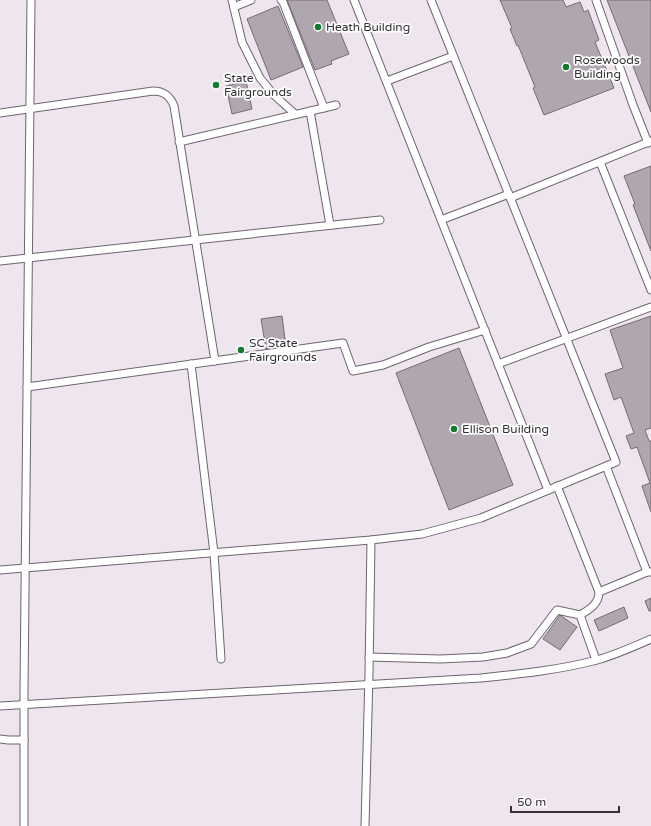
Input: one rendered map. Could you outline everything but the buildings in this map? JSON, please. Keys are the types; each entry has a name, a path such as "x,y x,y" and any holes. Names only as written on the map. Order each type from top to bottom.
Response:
{"lane":[{"path":"24,826 31,0"},
{"path":"251,0 233,4 242,42 260,78 274,95 295,114"},
{"path":"281,0 324,108"},
{"path":"354,0 548,490"},
{"path":"0,570 371,540 422,534 481,518 616,462 431,0"},
{"path":"442,220 600,162 649,142 596,0"},
{"path":"387,81 453,56"},
{"path":"0,113 153,91 159,91 167,95 172,102 215,361"},
{"path":"179,142 295,114 336,106"},
{"path":"310,111 330,225"},
{"path":"600,162 651,290"},
{"path":"0,261 380,220"},
{"path":"498,364 651,307"},
{"path":"27,387 343,343 353,371 383,365 429,347 485,330"},
{"path":"191,364 214,553 221,659"},
{"path":"599,592 649,572 606,466"},
{"path":"369,657 440,659 483,657 507,653 531,644 557,610 580,615 592,607 599,596 599,592 557,486"},
{"path":"365,826 371,540"},
{"path":"580,615 596,660"},
{"path":"0,706 514,675 596,660 651,639"},
{"path":"0,739 24,740"}],"place":[{"name":"Heath Building","path":"318,27"},
{"name":"Rosewoods Building","path":"566,67"},
{"name":"State Fairgrounds","path":"216,85"},
{"name":"SC State Fairgrounds","path":"241,350"},
{"name":"Ellison Building","path":"454,429"}]}
